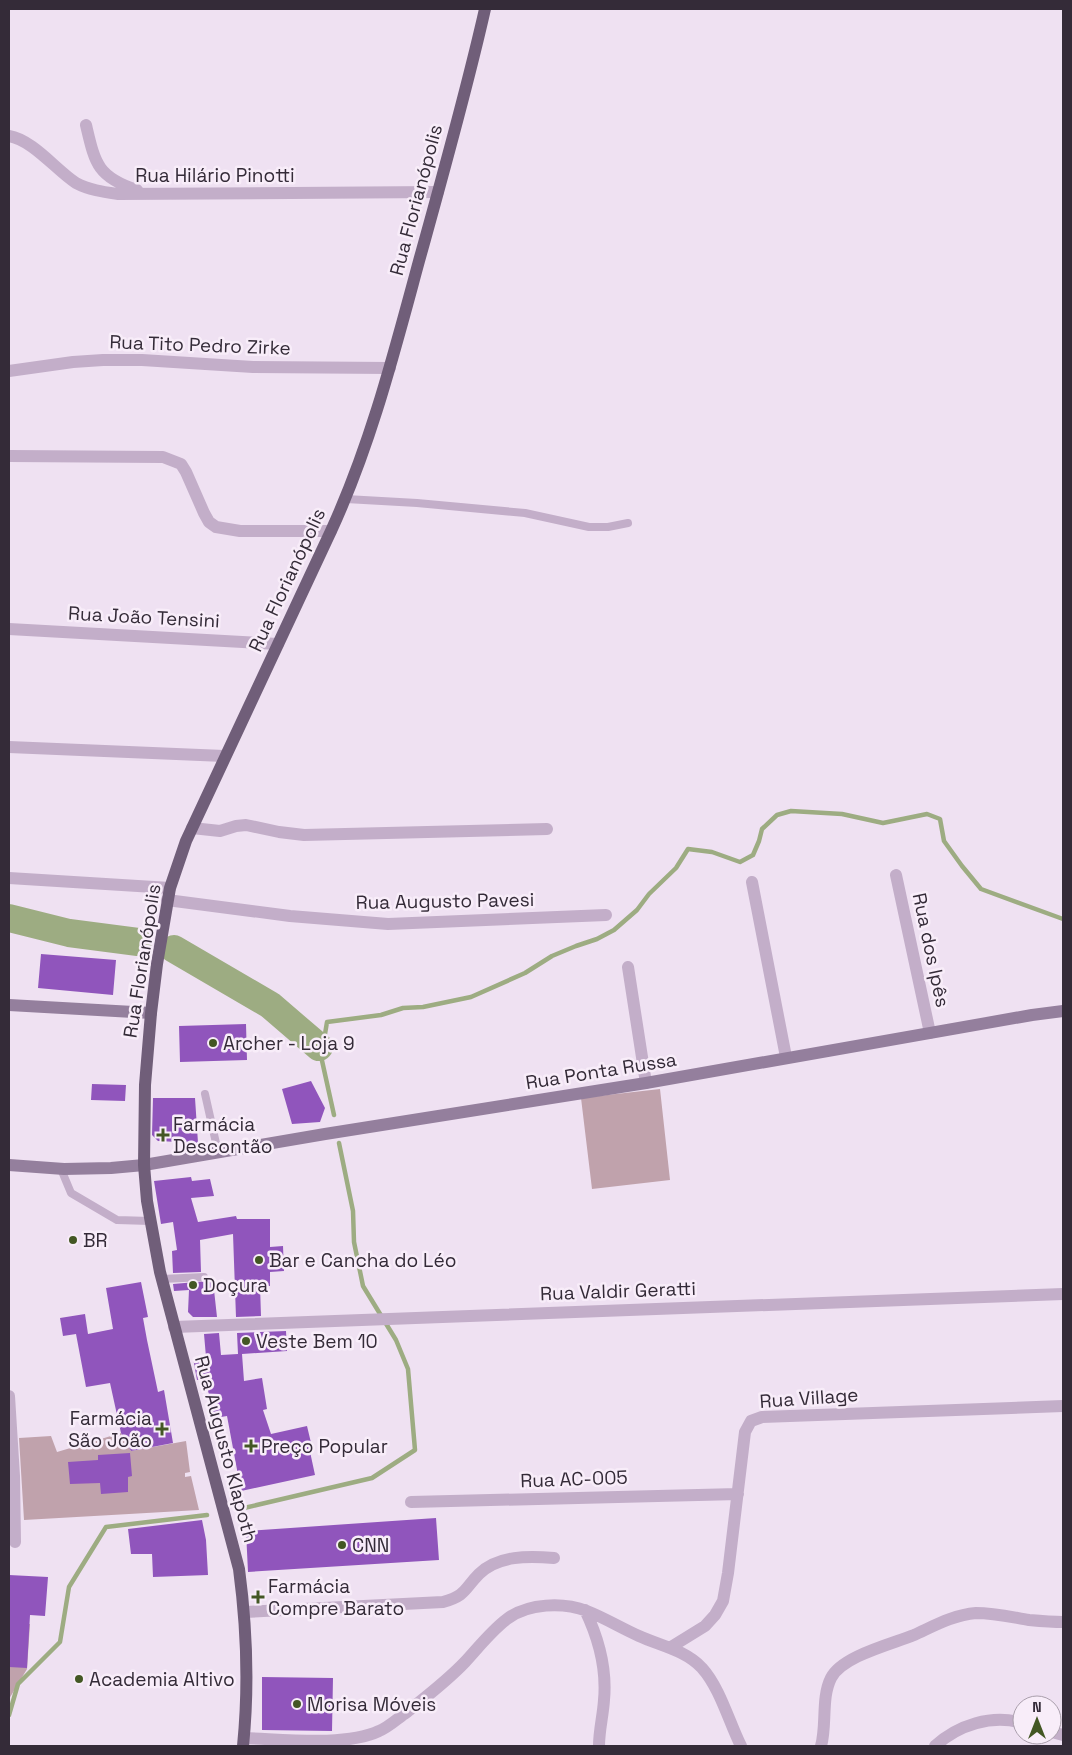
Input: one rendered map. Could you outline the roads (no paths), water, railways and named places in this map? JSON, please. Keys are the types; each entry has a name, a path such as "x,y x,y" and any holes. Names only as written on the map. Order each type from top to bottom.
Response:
{"main road":[{"name":"Rua Florianópolis","path":"144,1165 145,1085 151,1013 168,894 192,828 224,756 346,499 368,441 438,192 485,9"},
{"name":"Rua Augusto Klapoth","path":"144,1165 150,1221 162,1279 239,1570 245,1612 248,1677 243,1742"}],"street":[{"path":"86,124 94,157 100,168 109,178 125,186 152,195"},
{"name":"Rua Hilário Pinotti","path":"9,136 28,144 78,184 96,191 110,193 152,195 438,192"},
{"name":"Rua Tito Pedro Zirke","path":"9,372 73,362 103,360 142,360 253,367 390,368"},
{"path":"9,456 163,458 181,464 209,522 216,527 240,531 331,531"},
{"name":"Rua João Tensini","path":"9,629 278,644"},
{"path":"9,747 224,756"},
{"path":"192,828 220,831 246,825 304,835 547,829"},
{"name":"Rua dos Ipês","path":"896,875 930,1033"},
{"name":"Rua Augusto Pavesi","path":"9,878 168,894 290,916 388,924 606,914"},
{"path":"752,882 786,1057"},
{"path":"628,967 646,1083"},
{"path":"9,1005 151,1013"},
{"name":"Rua Ponta Russa","path":"9,1165 111,1168 144,1165 646,1083 786,1057 1063,1011"},
{"name":"Rua Valdir Geratti","path":"174,1327 1063,1294"},
{"path":"9,1396 14,1476 15,1542"},
{"name":"Rua Village","path":"671,1648 705,1626 715,1615 723,1600 728,1574 745,1432 751,1421 762,1417 1063,1406"},
{"name":"Rua AC-005","path":"412,1502 738,1494"},
{"path":"245,1612 444,1602 464,1593 479,1574 488,1567 500,1562 534,1556 554,1558"},
{"path":"243,1742 343,1739 364,1736 380,1731 450,1678 508,1618 522,1610 551,1606 585,1610 639,1636 688,1656 702,1668 713,1684 741,1746"},
{"path":"585,1610 595,1632 603,1665 604,1700 599,1746"},
{"path":"821,1746 827,1692 831,1678 838,1668 879,1646 900,1640 962,1615 989,1614 1028,1620 1063,1622"},
{"path":"935,1746 954,1732 991,1720 1002,1719 1012,1721"}],"lane":[{"path":"346,499 426,503 525,513 589,527 608,527 628,523"},
{"path":"205,1094 218,1152"},
{"path":"60,1168 71,1193 117,1220 150,1221"},
{"path":"162,1279 204,1277"}],"waterway":[{"path":"334,1115 319,1047 324,1040 327,1022 381,1015 403,1008 423,1007 471,997 525,973 552,956 597,939 614,930 637,910 649,894 676,868 688,849 712,852 740,862 753,855 762,829 777,815 791,811 842,814 883,823 927,814 940,819 944,841 981,889 1063,919"},
{"path":"9,918 69,933 138,942"},
{"path":"174,949 270,1005 319,1047"},
{"path":"244,1508 372,1478 415,1450 408,1369 396,1340 363,1286 354,1242 353,1211 339,1143"},
{"path":"9,1715 18,1684 60,1642 69,1587 106,1527 207,1515"}],"place":[{"name":"Archer - Loja 9","path":"213,1043"},
{"name":"Farmácia Descontão","path":"163,1135"},
{"name":"BR","path":"73,1240"},
{"name":"Bar e Cancha do Léo","path":"259,1260"},
{"name":"Doçura","path":"193,1285"},
{"name":"Veste Bem 10","path":"246,1341"},
{"name":"Farmácia São João","path":"162,1429"},
{"name":"Preço Popular","path":"251,1446"},
{"name":"CNN","path":"342,1545"},
{"name":"Farmácia Compre Barato","path":"258,1597"},
{"name":"Academia Altivo","path":"79,1679"},
{"name":"Morisa Móveis","path":"297,1704"}]}
